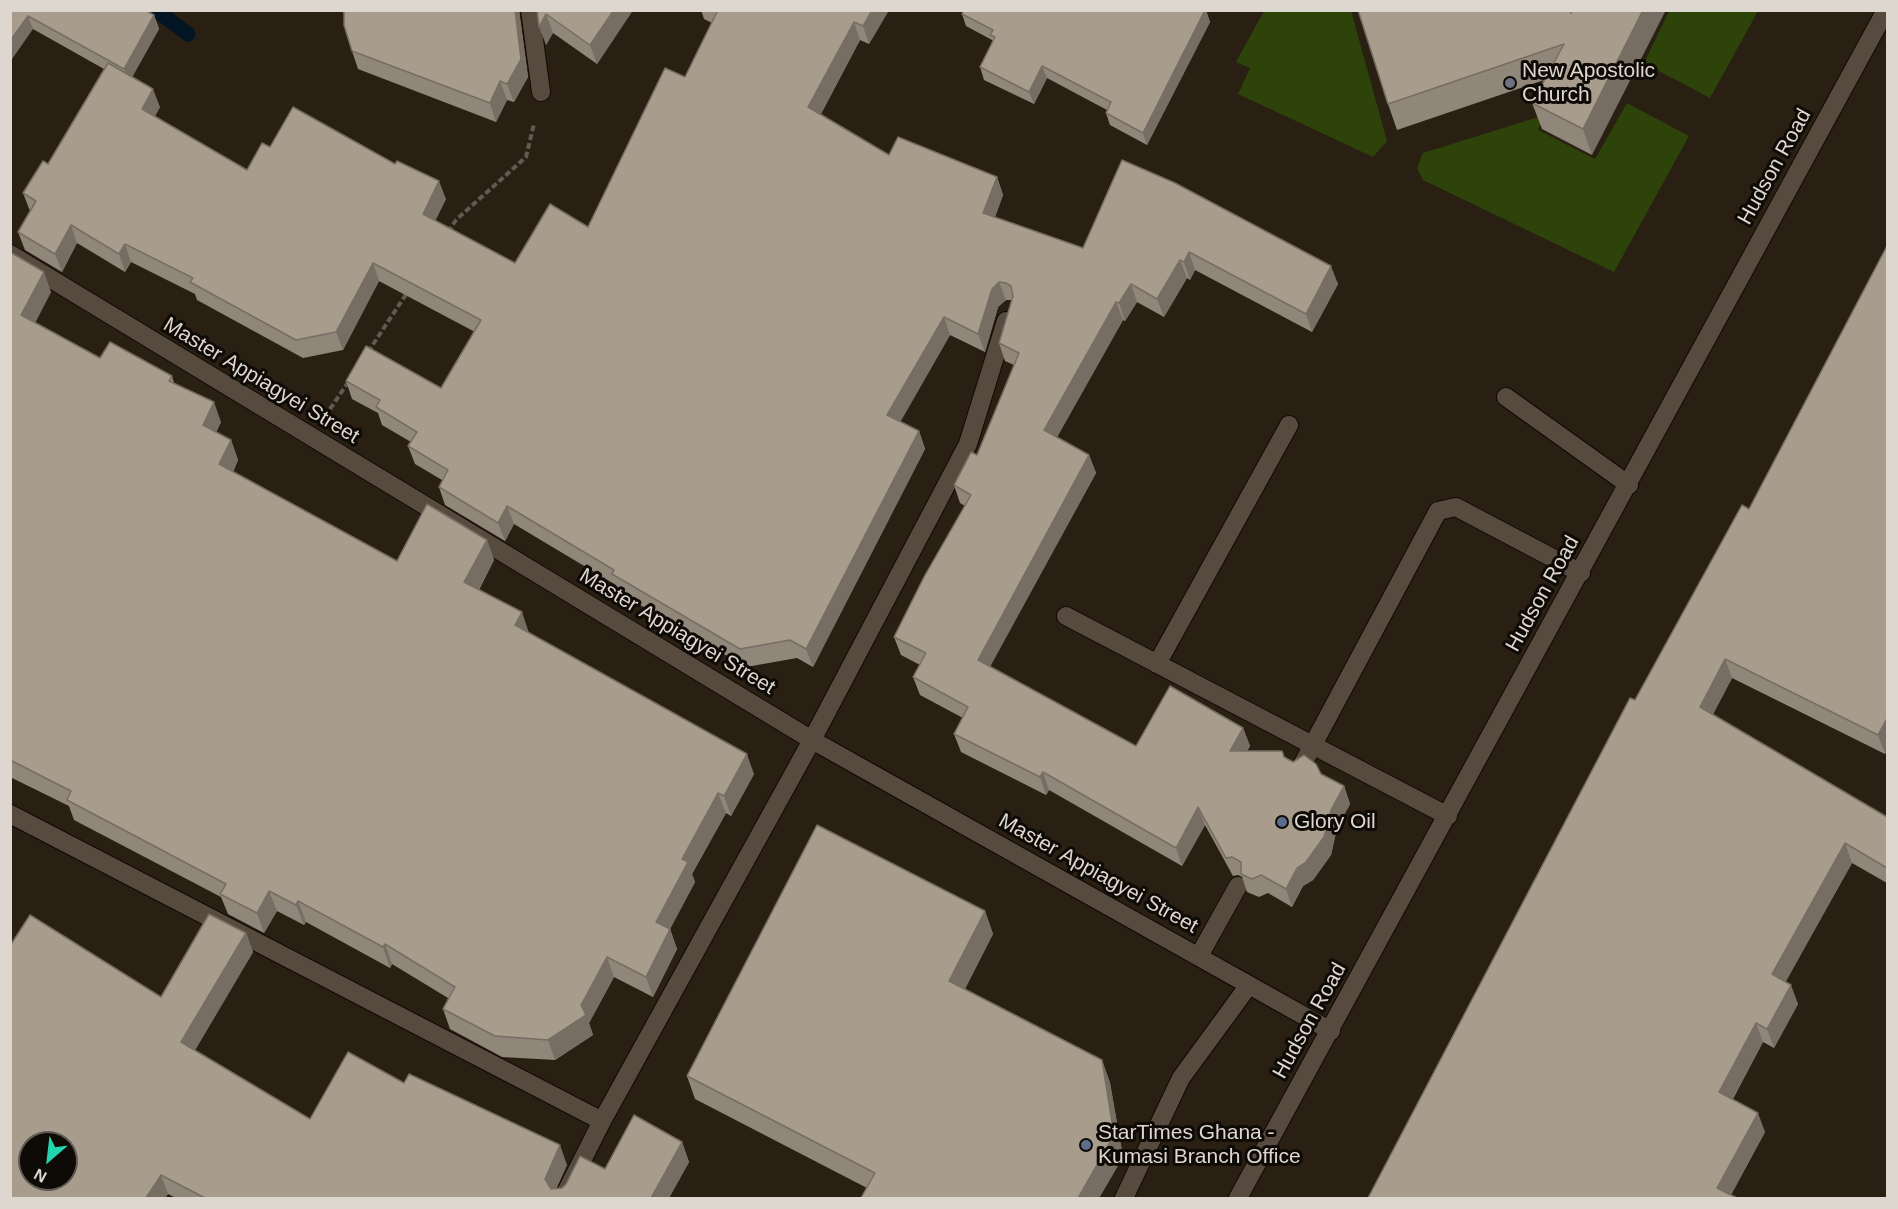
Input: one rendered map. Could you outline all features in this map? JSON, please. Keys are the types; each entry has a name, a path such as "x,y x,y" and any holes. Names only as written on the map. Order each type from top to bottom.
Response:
{"street":[{"path":"531,10 541,92"},
{"name":"Hudson Road","path":"1238,1198 1581,573 1886,10"},
{"name":"Master Appiagyei Street","path":"10,254 812,740 1331,1031"},
{"path":"563,1198 602,1121 812,740 968,444 1009,312"},
{"path":"1506,397 1629,484"},
{"path":"1157,664 1289,425"},
{"path":"1300,769 1437,512 1456,507 1581,573"},
{"path":"1066,616 1448,816"},
{"path":"10,814 602,1121"},
{"path":"1199,956 1238,885"},
{"path":"1124,1198 1181,1078 1249,985"}],"path":[{"path":"442,239 456,220 526,157"},
{"path":"364,358 409,289"},
{"path":"311,438 351,378"}],"green space":[{"path":"1264,11 1351,11 1387,141 1373,157 1238,94 1250,68 1236,62"},
{"path":"1669,11 1758,11 1710,98 1644,63"},
{"path":"1627,103 1689,136 1614,272 1423,180 1417,168 1423,153 1545,115 1538,130 1595,159"}],"building":[{"path":"10,10 145,10 154,15 124,69 28,16 10,41"},
{"path":"344,10 515,10 521,59 507,84 500,81 490,103 352,51 344,25"},
{"path":"537,10 614,10 590,45 546,14 539,27"},
{"path":"715,10 872,10 863,26 854,22 808,107 889,155 898,137 997,177 983,213 1083,248 1122,160 1175,183 1331,266 1306,314 1189,252 1184,262 1180,260 1157,299 1131,284 1119,303 1116,302 1044,430 1089,455 978,660 1136,746 1170,686 1243,728 1230,751 1282,751 1284,757 1293,762 1304,755 1316,764 1321,774 1344,786 1331,810 1324,837 1306,862 1297,868 1286,889 1261,875 1252,879 1241,874 1241,862 1232,857 1226,858 1198,807 1176,848 1043,772 1040,777 954,734 968,707 913,677 926,653 894,637 924,577 971,495 954,485 971,452 977,455 1019,353 999,343 1013,296 1011,286 1006,283 999,282 992,289 978,334 944,317 887,415 919,431 806,649 790,640 740,649 612,574 614,570 507,506 498,523 439,487 448,470 408,446 417,432 376,407 380,400 346,381 366,346 441,388 481,320 373,263 336,332 296,340 190,282 193,278 125,244 119,254 71,225 55,254 18,232 36,201 23,193 43,161 48,164 108,63 153,89 142,109 247,170 262,143 270,147 293,107 395,164 397,161 439,181 423,214 515,263 550,204 588,227 665,68 685,77 717,12"},
{"path":"964,10 1205,10 1143,133 1106,113 1111,102 1042,66 1029,92 980,67 995,37 990,35 993,30 962,14"},
{"name":"New Apostolic Church","path":"1358,10 1570,10 1571,13 1572,10 1643,10 1583,129 1532,103 1564,44 1388,104"},
{"path":"1887,246 1887,721 1878,735 1725,659 1700,707 1887,817 1887,868 1845,843 1772,974 1791,985 1767,1029 1756,1023 1719,1092 1758,1113 1717,1188 1737,1198 1368,1198 1630,698 1635,700 1742,505 1749,509"},
{"path":"10,252 44,272 21,315 100,358 110,342 172,376 169,381 214,402 203,425 231,440 219,464 397,561 427,504 487,540 464,582 522,612 515,625 747,754 724,796 718,793 682,859 688,862 656,922 670,929 646,977 607,957 581,1005 586,1015 548,1040 495,1036 443,1009 455,987 385,944 383,947 298,901 296,905 269,891 257,913 220,894 226,884 67,800 71,791 10,760"},
{"path":"817,825 985,911 949,981 1102,1060 1114,1135 1078,1198 861,1198 875,1173 687,1076"},
{"path":"209,914 246,933 181,1042 310,1119 348,1052 404,1083 409,1074 560,1145 545,1179 551,1189 562,1188 566,1184 580,1156 605,1169 634,1115 682,1142 651,1198 205,1198 161,1175 146,1198 10,1198 10,946 30,915 161,997"}],"waterway":[{"path":"156,10 188,34"}],"place":[{"name":"New Apostolic Church","path":"1510,83"},
{"name":"Glory Oil","path":"1282,822"},
{"name":"StarTimes Ghana - Kumasi Branch Office","path":"1086,1145"}]}
